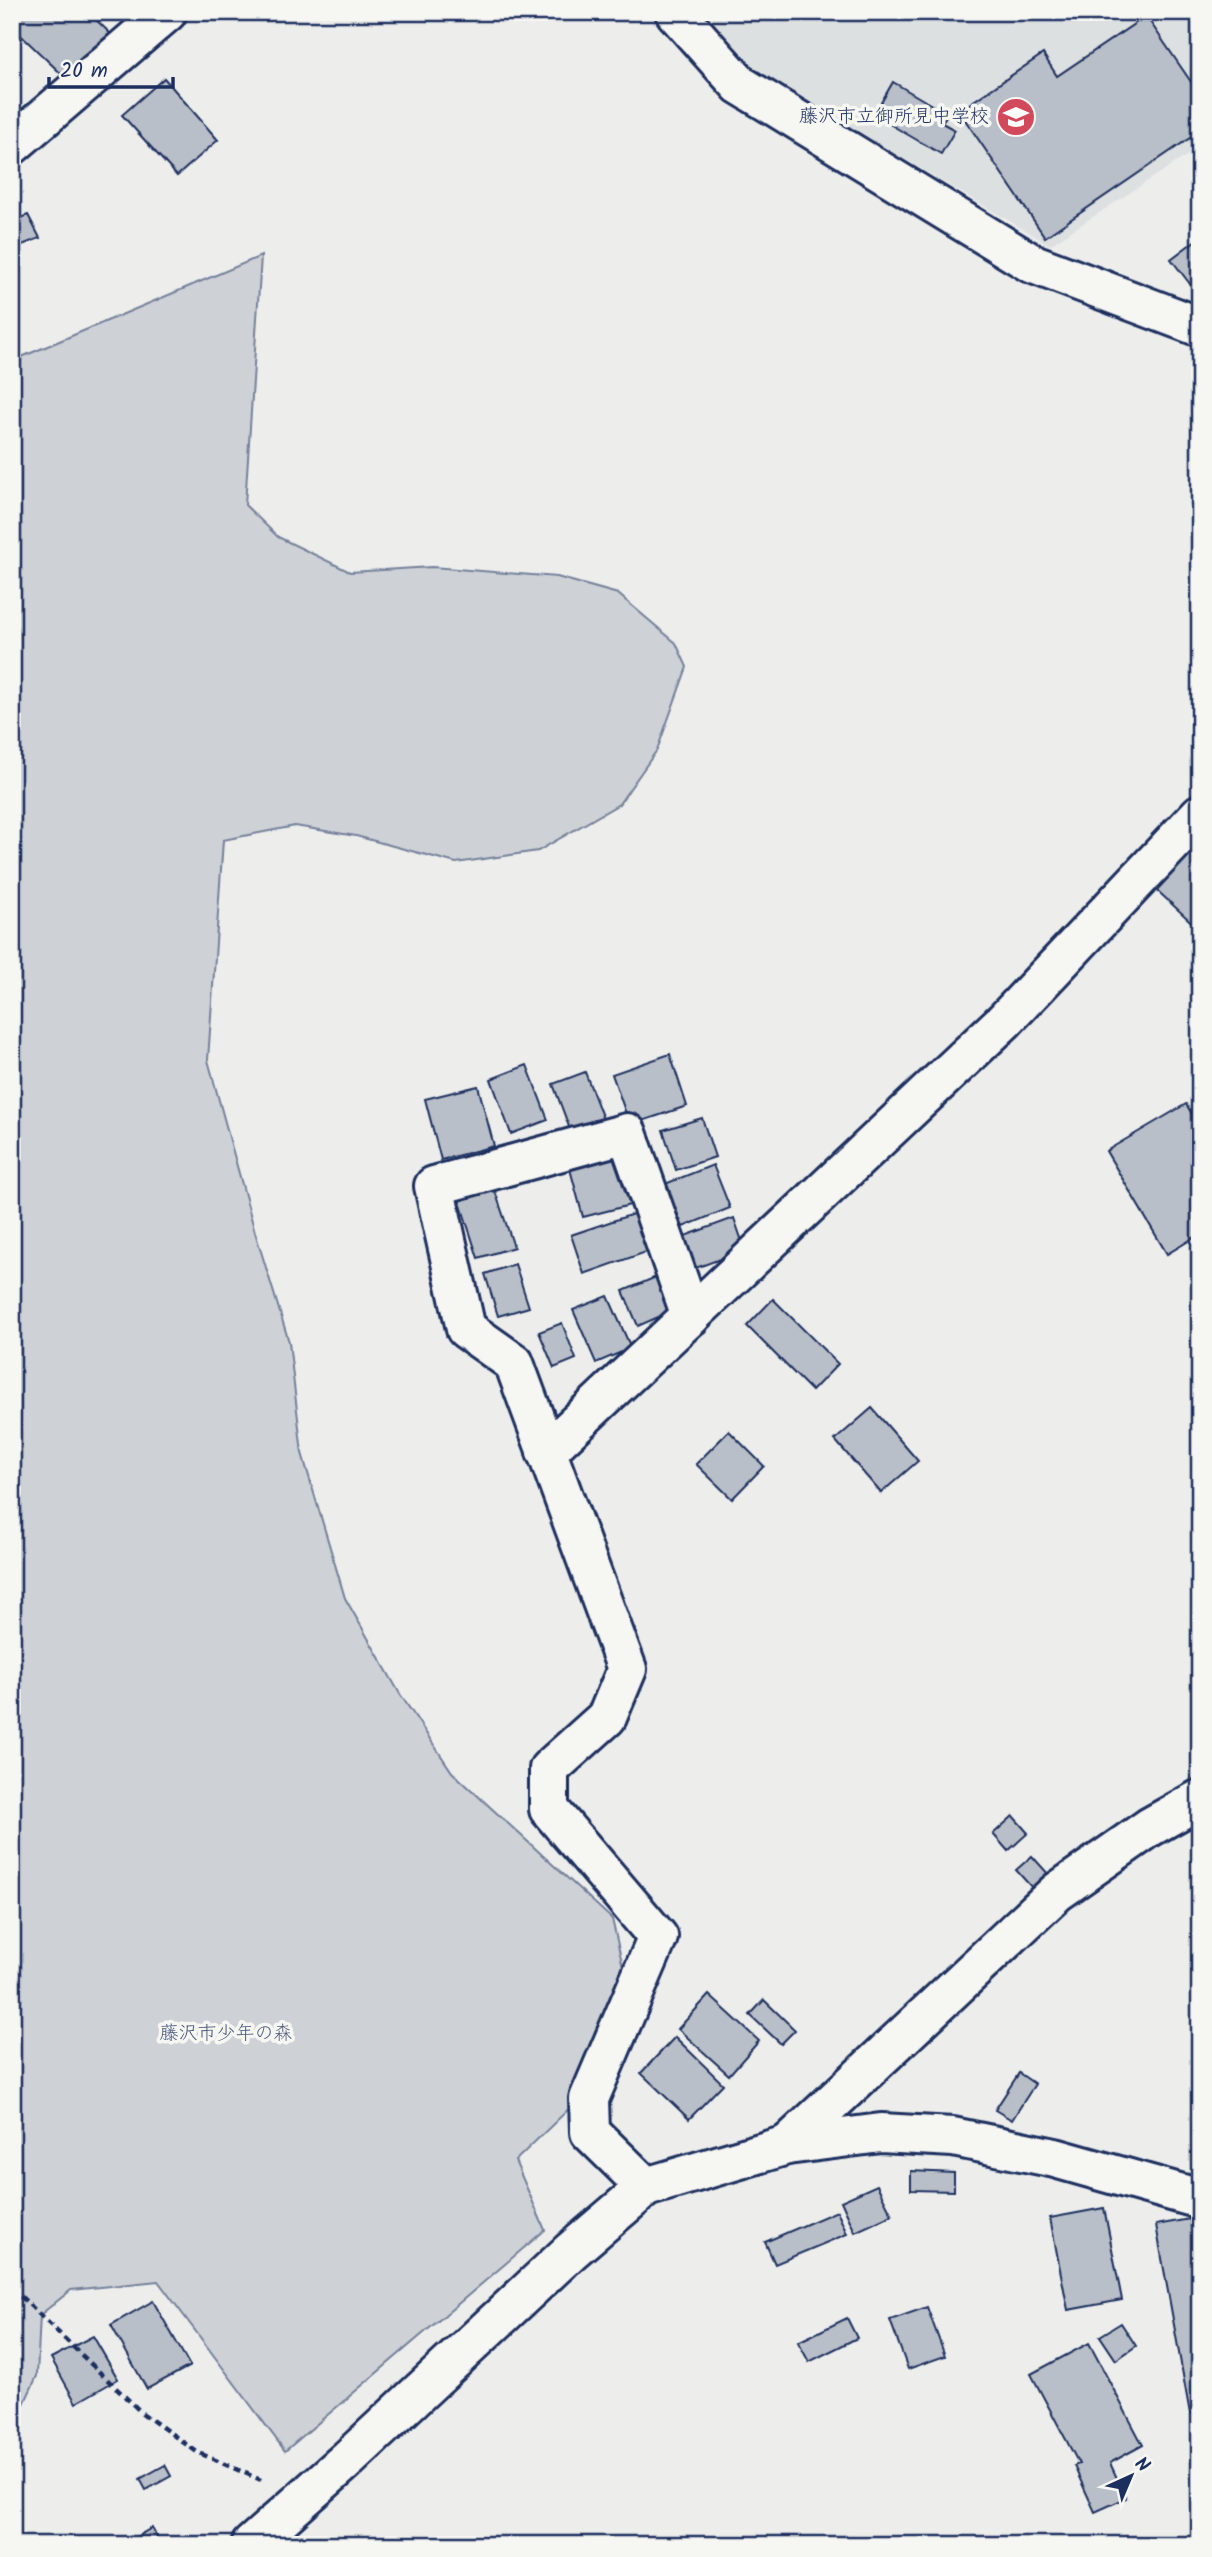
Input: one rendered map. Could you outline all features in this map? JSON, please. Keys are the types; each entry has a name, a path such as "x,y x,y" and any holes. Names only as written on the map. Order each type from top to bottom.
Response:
{"street":[{"path":"12,145 167,12"},
{"path":"676,12 740,85 1031,263 1200,327"},
{"path":"546,1452 1005,1020 1200,814"},
{"path":"646,2187 590,2132 589,2099 658,1937 549,1809 549,1769 607,1717 627,1669 514,1363 466,1329 434,1186 627,1133 691,1316"},
{"path":"787,2145 1056,1892 1150,1827 1200,1799"},
{"path":"251,2545 348,2459 570,2251 646,2187 787,2145 881,2133 953,2137 1055,2158 1200,2199"}],"path":[{"path":"12,2288 142,2413 197,2452 264,2482"}],"shaded area":[{"name":"藤沢市立御所見中学校","path":"700,12 1200,12 1200,147 1050,245 753,70"}],"green space":[{"name":"藤沢市少年の森","path":"261,256 245,505 278,537 350,572 432,567 557,577 618,594 676,643 687,667 657,750 619,804 538,851 456,863 356,836 295,826 223,840 208,1060 255,1232 289,1342 302,1453 345,1598 400,1694 452,1772 612,1919 631,2001 577,2101 515,2161 545,2230 285,2451 158,2281 71,2290 40,2315 37,2376 24,2404 12,2408 12,361"}],"building":[{"path":"24,12 88,12 114,37 70,82 12,27"},
{"path":"1146,16 1200,95 1200,131 1045,237 959,111 1043,54 1057,76"},
{"path":"164,78 218,140 177,176 122,115"},
{"path":"893,82 947,114 942,123 955,130 941,154 874,115"},
{"path":"28,215 40,238 12,249 12,221"},
{"path":"1200,237 1200,297 1171,259"},
{"path":"1190,840 1200,849 1200,930 1150,884"},
{"path":"670,1054 687,1106 630,1125 612,1074"},
{"path":"527,1065 548,1120 511,1134 491,1079"},
{"path":"585,1072 603,1119 571,1132 553,1084"},
{"path":"478,1086 494,1146 441,1160 425,1099"},
{"path":"1186,1104 1200,1127 1200,1234 1167,1254 1106,1151"},
{"path":"702,1118 715,1157 676,1170 663,1130"},
{"path":"617,1157 630,1205 583,1217 570,1169"},
{"path":"713,1165 730,1208 683,1227 665,1184"},
{"path":"493,1185 514,1247 478,1258 458,1196"},
{"path":"639,1212 652,1250 584,1274 571,1235"},
{"path":"734,1218 745,1250 693,1269 682,1237"},
{"path":"515,1264 529,1307 498,1316 485,1274"},
{"path":"663,1274 679,1308 638,1326 623,1291"},
{"path":"608,1296 631,1348 596,1363 573,1310"},
{"path":"773,1299 838,1364 812,1391 747,1326"},
{"path":"562,1323 576,1359 554,1368 539,1332"},
{"path":"872,1408 918,1461 881,1493 835,1440"},
{"path":"729,1431 764,1466 732,1499 696,1464"},
{"path":"1013,1816 1028,1833 1008,1851 993,1834"},
{"path":"1032,1856 1050,1876 1033,1889 1016,1870"},
{"path":"709,1995 759,2041 729,2075 678,2029"},
{"path":"764,2000 795,2030 781,2044 750,2015"},
{"path":"675,2037 723,2084 689,2119 641,2073"},
{"path":"1019,2073 1035,2084 1012,2120 995,2110"},
{"path":"911,2171 954,2173 954,2191 911,2190"},
{"path":"877,2185 892,2215 855,2232 841,2201"},
{"path":"1104,2208 1122,2300 1068,2310 1050,2218"},
{"path":"837,2211 847,2234 775,2264 765,2242"},
{"path":"1190,2219 1200,2274 1200,2413 1190,2414 1156,2225"},
{"path":"153,2301 190,2366 147,2389 111,2325"},
{"path":"927,2307 945,2356 908,2369 890,2320"},
{"path":"847,2318 857,2338 809,2362 798,2342"},
{"path":"1121,2323 1136,2346 1116,2360 1100,2336"},
{"path":"93,2336 118,2379 76,2403 51,2358"},
{"path":"1089,2343 1143,2445 1110,2463 1126,2498 1095,2512 1074,2466 1079,2464 1031,2374"},
{"path":"165,2465 171,2476 146,2490 140,2479"},
{"path":"152,2528 161,2545 122,2545"}],"place":[{"name":"藤沢市立御所見中学校","path":"1016,117"}]}
